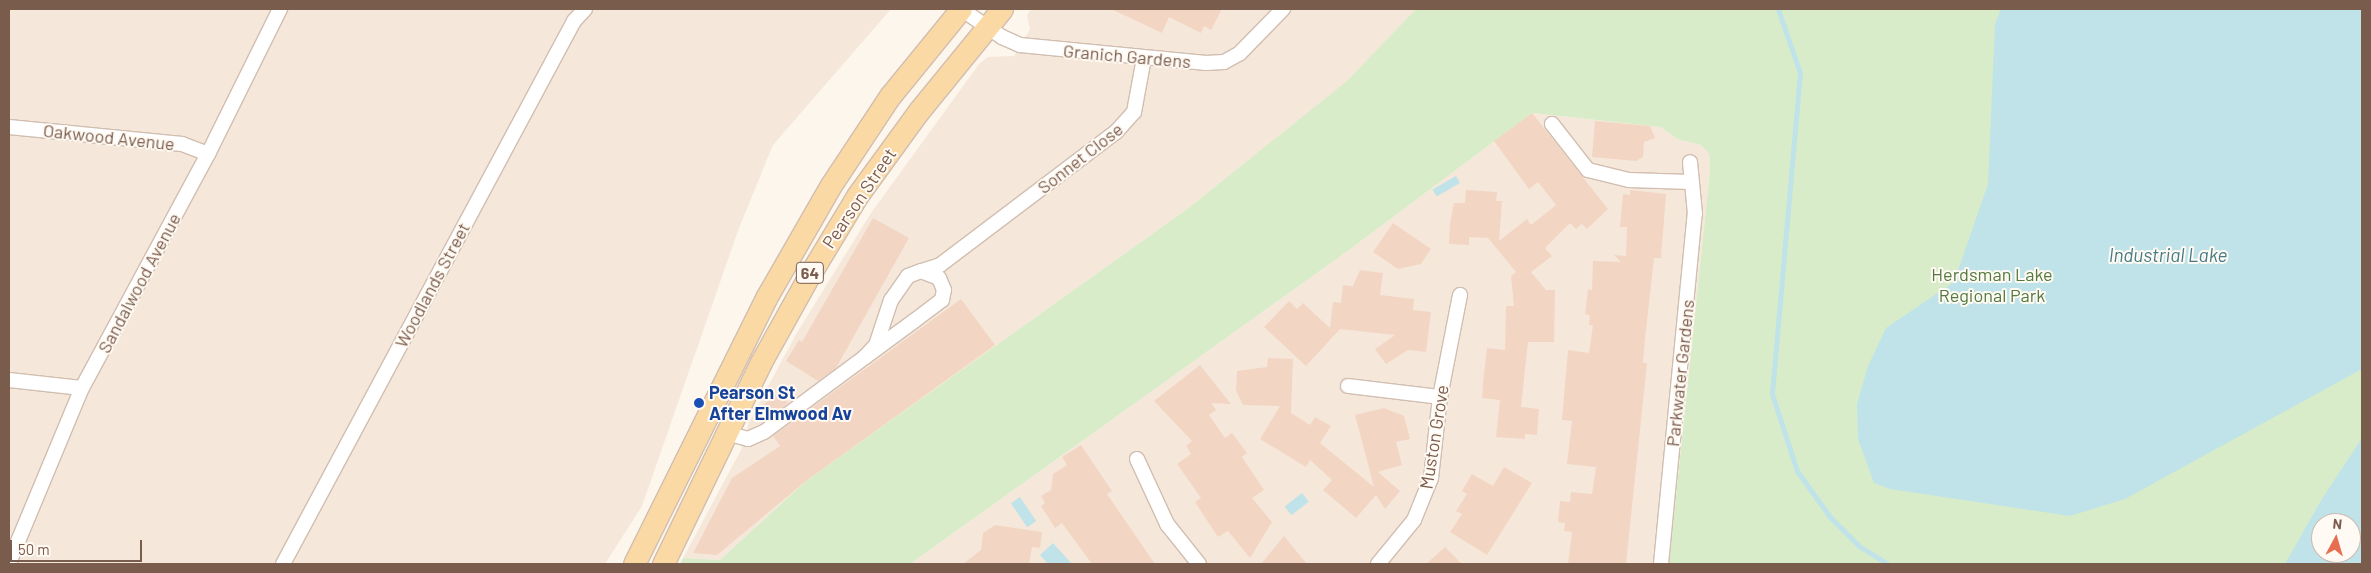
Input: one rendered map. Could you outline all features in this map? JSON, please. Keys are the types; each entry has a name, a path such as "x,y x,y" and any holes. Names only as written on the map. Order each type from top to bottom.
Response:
{"main road":[{"name":"Pearson Street","path":"634,564 766,298 831,185 890,96 961,9"},
{"name":"Pearson Street","path":"663,564 769,346 857,196 985,26 1002,9"}],"street":[{"name":"Sandalwood Avenue","path":"9,563 82,388 208,154 280,9"},
{"name":"Woodlands Street","path":"283,564 574,21 585,9"},
{"name":"Granich Gardens","path":"961,9 985,26 1020,45 1144,58 1224,62 1240,53 1283,9"},
{"name":"Sonnet Close","path":"940,266 1127,122 1137,102 1144,58"},
{"path":"1552,124 1588,170 1630,180 1691,182"},
{"name":"Oakwood Avenue","path":"9,126 182,144 208,154"},
{"name":"Parkwater Gardens","path":"1661,564 1695,214 1690,162"},
{"path":"726,433 748,438 764,432 865,358 942,300 943,284 940,266 908,276 888,307 876,345 865,358"},
{"path":"921,271 933,273 943,284"},
{"name":"Muston Grove","path":"1381,563 1414,520 1424,501 1435,452 1440,397 1460,295"},
{"path":"888,307 892,322 900,325 914,321"},
{"path":"9,380 82,388"},
{"path":"1348,386 1440,397"},
{"path":"1137,459 1167,524 1199,564"}],"shaded area":[{"path":"9,9 891,9 773,145 739,228 642,506 605,564 9,564"},
{"path":"1031,9 1416,9 1348,81 1186,210 806,481 720,560 683,558 741,450 749,422 795,336 871,213 979,64 988,57 1014,56 1030,29 1027,15"},
{"path":"1532,113 1661,127 1677,139 1701,145 1709,154 1710,170 1669,564 910,564 1349,250"}],"green space":[{"name":"Herdsman Lake Regional Park","path":"1416,9 2362,9 2362,564 1669,564 1710,170 1709,154 1701,145 1677,139 1661,127 1532,113 1349,250 910,564 680,564 683,558 720,560 806,481 1186,210 1347,81"}],"water":[{"name":"Industrial Lake","path":"2001,9 2362,9 2362,369 2125,499 2070,516 1890,489 1874,483 1858,439 1857,404 1868,366 1886,328 1954,282 1988,184 1995,24"},
{"path":"1456,176 1460,183 1437,196 1433,190"},
{"path":"2362,438 2362,564 2285,564 2311,518 2311,563 2361,563 2361,513 2314,513"},
{"path":"1302,493 1309,502 1291,515 1285,507"},
{"path":"1020,497 1036,521 1027,527 1011,503"},
{"path":"1053,543 1072,564 1048,564 1040,555"}],"building":[{"path":"1111,9 1222,9 1211,30 1204,26 1201,33 1169,17 1162,33"},
{"path":"1532,113 1608,209 1587,229 1582,224 1576,229 1570,223 1545,248 1552,256 1531,272 1546,290 1555,290 1554,342 1528,342 1521,407 1539,409 1537,435 1525,434 1525,439 1496,437 1500,400 1482,398 1487,348 1505,350 1506,306 1514,306 1511,276 1516,272 1488,238 1469,237 1469,245 1449,244 1450,223 1454,203 1465,203 1466,190 1497,192 1496,201 1502,201 1499,241 1527,219 1531,225 1556,205 1538,182 1529,189 1494,141"},
{"path":"1595,121 1650,126 1655,138 1644,142 1643,157 1636,161 1592,157"},
{"path":"1630,190 1666,194 1661,258 1654,258 1645,339 1643,363 1647,363 1626,564 1568,564 1572,532 1564,531 1565,523 1558,522 1560,501 1570,502 1571,492 1592,494 1596,467 1567,464 1572,421 1562,420 1568,350 1589,353 1593,325 1589,325 1590,315 1585,314 1588,289 1592,290 1593,261 1621,262 1614,255 1626,256 1627,227 1620,227 1623,194 1630,195"},
{"path":"873,218 909,238 836,368 818,381 786,361 799,340 802,342"},
{"path":"1393,223 1431,249 1421,264 1398,269 1373,252"},
{"path":"1360,270 1383,273 1380,295 1414,299 1413,310 1431,312 1426,352 1408,350 1386,364 1375,349 1395,335 1340,329 1306,366 1264,327 1289,301 1297,309 1303,303 1330,328 1333,302 1341,303 1343,285 1353,286"},
{"path":"961,299 995,345 806,481 717,555 693,553 732,478 780,446 773,436"},
{"path":"1268,358 1293,359 1291,413 1310,425 1315,417 1331,426 1320,443 1374,487 1355,415 1384,408 1404,416 1410,439 1396,442 1402,465 1378,472 1400,491 1385,509 1376,495 1356,518 1323,490 1332,480 1310,460 1306,467 1260,439 1280,406 1243,405 1236,390 1237,371 1267,367"},
{"path":"1200,365 1231,404 1211,403 1216,410 1209,415 1225,438 1232,433 1247,453 1242,457 1264,490 1252,498 1272,522 1250,558 1228,531 1218,537 1195,502 1201,498 1177,464 1191,454 1186,446 1192,441 1154,401"},
{"path":"779,392 788,403 769,418 760,407"},
{"path":"1081,445 1112,491 1107,494 1155,564 1092,564 1062,523 1055,528 1041,506 1045,503 1041,496 1051,490 1053,474 1067,465 1062,457"},
{"path":"1504,467 1532,483 1487,555 1450,532 1462,514 1456,511 1467,494 1462,491 1472,474 1493,486"},
{"path":"995,525 1042,532 1040,548 1032,547 1029,564 963,564 981,550 983,533"},
{"path":"1284,536 1307,564 1261,564"},
{"path":"1445,547 1462,564 1426,564"}],"waterway":[{"path":"1778,9 1800,73 1772,394 1797,471 1830,517 1859,546 1888,564"}],"place":[{"name":"Pearson St After Elmwood Av","path":"699,403"}]}
